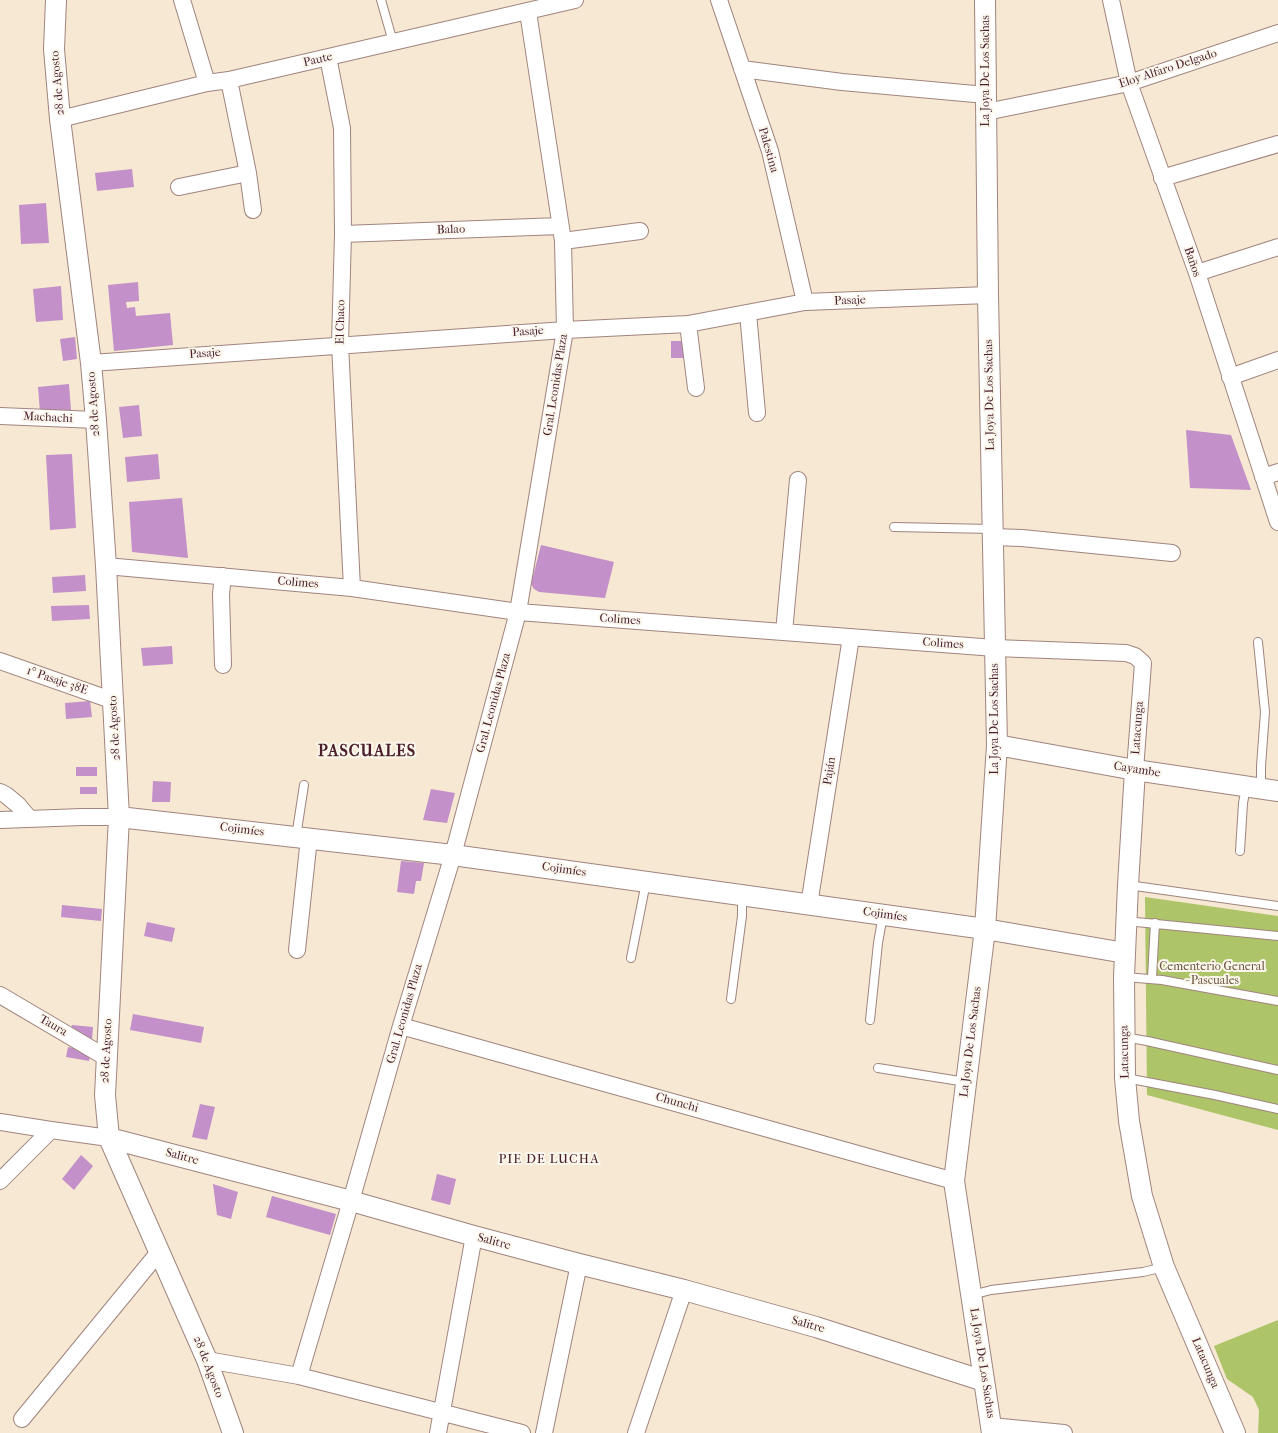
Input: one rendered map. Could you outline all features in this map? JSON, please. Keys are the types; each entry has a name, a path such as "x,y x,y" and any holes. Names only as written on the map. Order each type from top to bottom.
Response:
{"street":[{"name":"28 de Agosto","path":"56,0 54,50 60,119 91,363 114,701 119,817 105,1095 109,1138 207,1360 233,1433"},
{"path":"182,0 207,82"},
{"name":"Paute","path":"60,119 207,82 229,80 576,0"},
{"name":"Palestina","path":"719,0 770,151 805,302"},
{"name":"La Joya De Los Sachas","path":"986,0 988,295 997,745 985,930 954,1181 992,1430"},
{"name":"Baños","path":"1111,0 1129,83 1197,274 1230,376 1271,475 1278,522"},
{"name":"Gral. Leonidas Plaza","path":"299,1376 401,1026 453,855 518,612 565,330 561,234 528,12"},
{"name":"Eloy Alfaro Delgado","path":"742,69 842,82 986,104 1129,83 1278,33"},
{"name":"El Chaco","path":"328,57 342,128 343,234 340,344 352,588"},
{"path":"229,80 248,173 253,210"},
{"path":"1162,178 1278,144"},
{"path":"179,187 248,173"},
{"name":"Balao","path":"343,234 561,234 640,230"},
{"path":"1197,274 1278,247"},
{"name":"Pasaje","path":"91,363 340,344 688,324 805,302 988,295"},
{"path":"748,313 757,413"},
{"path":"688,324 696,388"},
{"path":"1230,376 1278,360"},
{"name":"Machachi","path":"0,416 96,420"},
{"path":"784,632 798,480"},
{"path":"992,533 1022,538 1172,553"},
{"name":"Colimes","path":"106,566 352,588 518,612 995,648 1126,653 1135,656"},
{"path":"223,576 221,594 223,665"},
{"name":"Paján","path":"809,905 851,637"},
{"name":"Latacunga","path":"1135,656 1143,663 1128,885 1124,977 1125,1078 1128,1121 1142,1196 1164,1267 1235,1433"},
{"name":"1° Pasaje 38E","path":"0,661 114,701"},
{"name":"Cayambe","path":"997,745 1135,770 1262,788"},
{"path":"0,792 18,805 29,818"},
{"name":"Cojimíes","path":"0,820 29,818 119,817 303,837 453,855 883,915 1125,953"},
{"path":"297,950 303,837"},
{"name":"Taura","path":"0,995 107,1058"},
{"name":"Chunchi","path":"401,1026 954,1181"},
{"name":"Salitre","path":"0,1122 109,1138 351,1201 474,1236 684,1290 816,1327 984,1381"},
{"path":"0,1181 51,1130"},
{"path":"438,1433 474,1236"},
{"path":"22,1419 159,1252"},
{"path":"544,1433 579,1264"},
{"path":"636,1433 684,1290"},
{"path":"207,1360 299,1376 522,1433"},
{"path":"992,1430 1064,1433"}],"lane":[{"path":"381,0 393,42"},
{"path":"894,527 992,533"},
{"path":"1240,851 1243,803 1262,788 1261,766 1265,712 1258,642"},
{"path":"303,837 304,785"},
{"path":"631,958 646,882"},
{"path":"1128,885 1278,906"},
{"path":"731,999 742,916 742,896"},
{"path":"870,1020 878,942 883,915"},
{"path":"1126,921 1278,936"},
{"path":"1152,978 1155,923"},
{"path":"1124,977 1152,978 1278,1001"},
{"path":"1124,1037 1278,1070"},
{"path":"878,1068 966,1082"},
{"path":"1125,1078 1215,1094 1278,1109"},
{"path":"971,1295 991,1290 1143,1272 1164,1267"}],"green space":[{"name":"Cementerio General - Pascuales","path":"1145,897 1278,916 1278,1130 1147,1095"},
{"path":"1278,1320 1278,1433 1258,1433 1259,1410 1253,1397 1227,1379 1214,1346"}],"building":[{"path":"132,169 134,187 97,191 95,173"},
{"path":"46,203 49,243 21,244 19,205"},
{"path":"138,282 139,301 126,302 127,308 135,307 136,316 170,313 173,345 114,351 108,285"},
{"path":"61,286 63,320 36,322 33,289"},
{"path":"75,337 77,359 63,361 60,339"},
{"path":"671,341 685,341 685,358 671,358"},
{"path":"69,384 71,410 40,412 38,387"},
{"path":"139,405 142,436 123,438 119,407"},
{"path":"1186,430 1231,435 1251,490 1190,488"},
{"path":"72,454 76,528 50,530 46,455"},
{"path":"158,454 160,479 127,482 125,457"},
{"path":"182,498 188,558 132,552 129,502"},
{"path":"541,545 614,562 605,598 539,592 534,589 531,584"},
{"path":"85,575 86,591 53,593 52,577"},
{"path":"89,605 90,619 52,621 51,606"},
{"path":"172,646 173,664 143,666 141,648"},
{"path":"90,701 92,717 66,719 65,703"},
{"path":"76,767 97,767 97,776 76,776"},
{"path":"153,781 171,782 170,802 152,802"},
{"path":"80,787 97,787 97,794 80,794"},
{"path":"431,789 455,793 447,823 423,820"},
{"path":"401,861 424,863 421,881 416,881 414,894 397,892"},
{"path":"62,905 102,909 101,921 61,917"},
{"path":"147,922 175,928 172,942 144,936"},
{"path":"133,1014 204,1027 201,1043 130,1030"},
{"path":"72,1025 93,1027 92,1040 71,1030"},
{"path":"68,1047 91,1051 89,1061 66,1057"},
{"path":"200,1104 215,1107 207,1140 192,1137"},
{"path":"81,1155 93,1166 74,1190 62,1179"},
{"path":"437,1174 456,1179 450,1205 431,1200"},
{"path":"213,1184 238,1192 231,1219 217,1215"},
{"path":"272,1196 336,1214 330,1235 266,1217"}],"district":[{"name":"PASCUALES","path":"367,752"},
{"name":"PIE DE LUCHA","path":"549,1160"}]}
